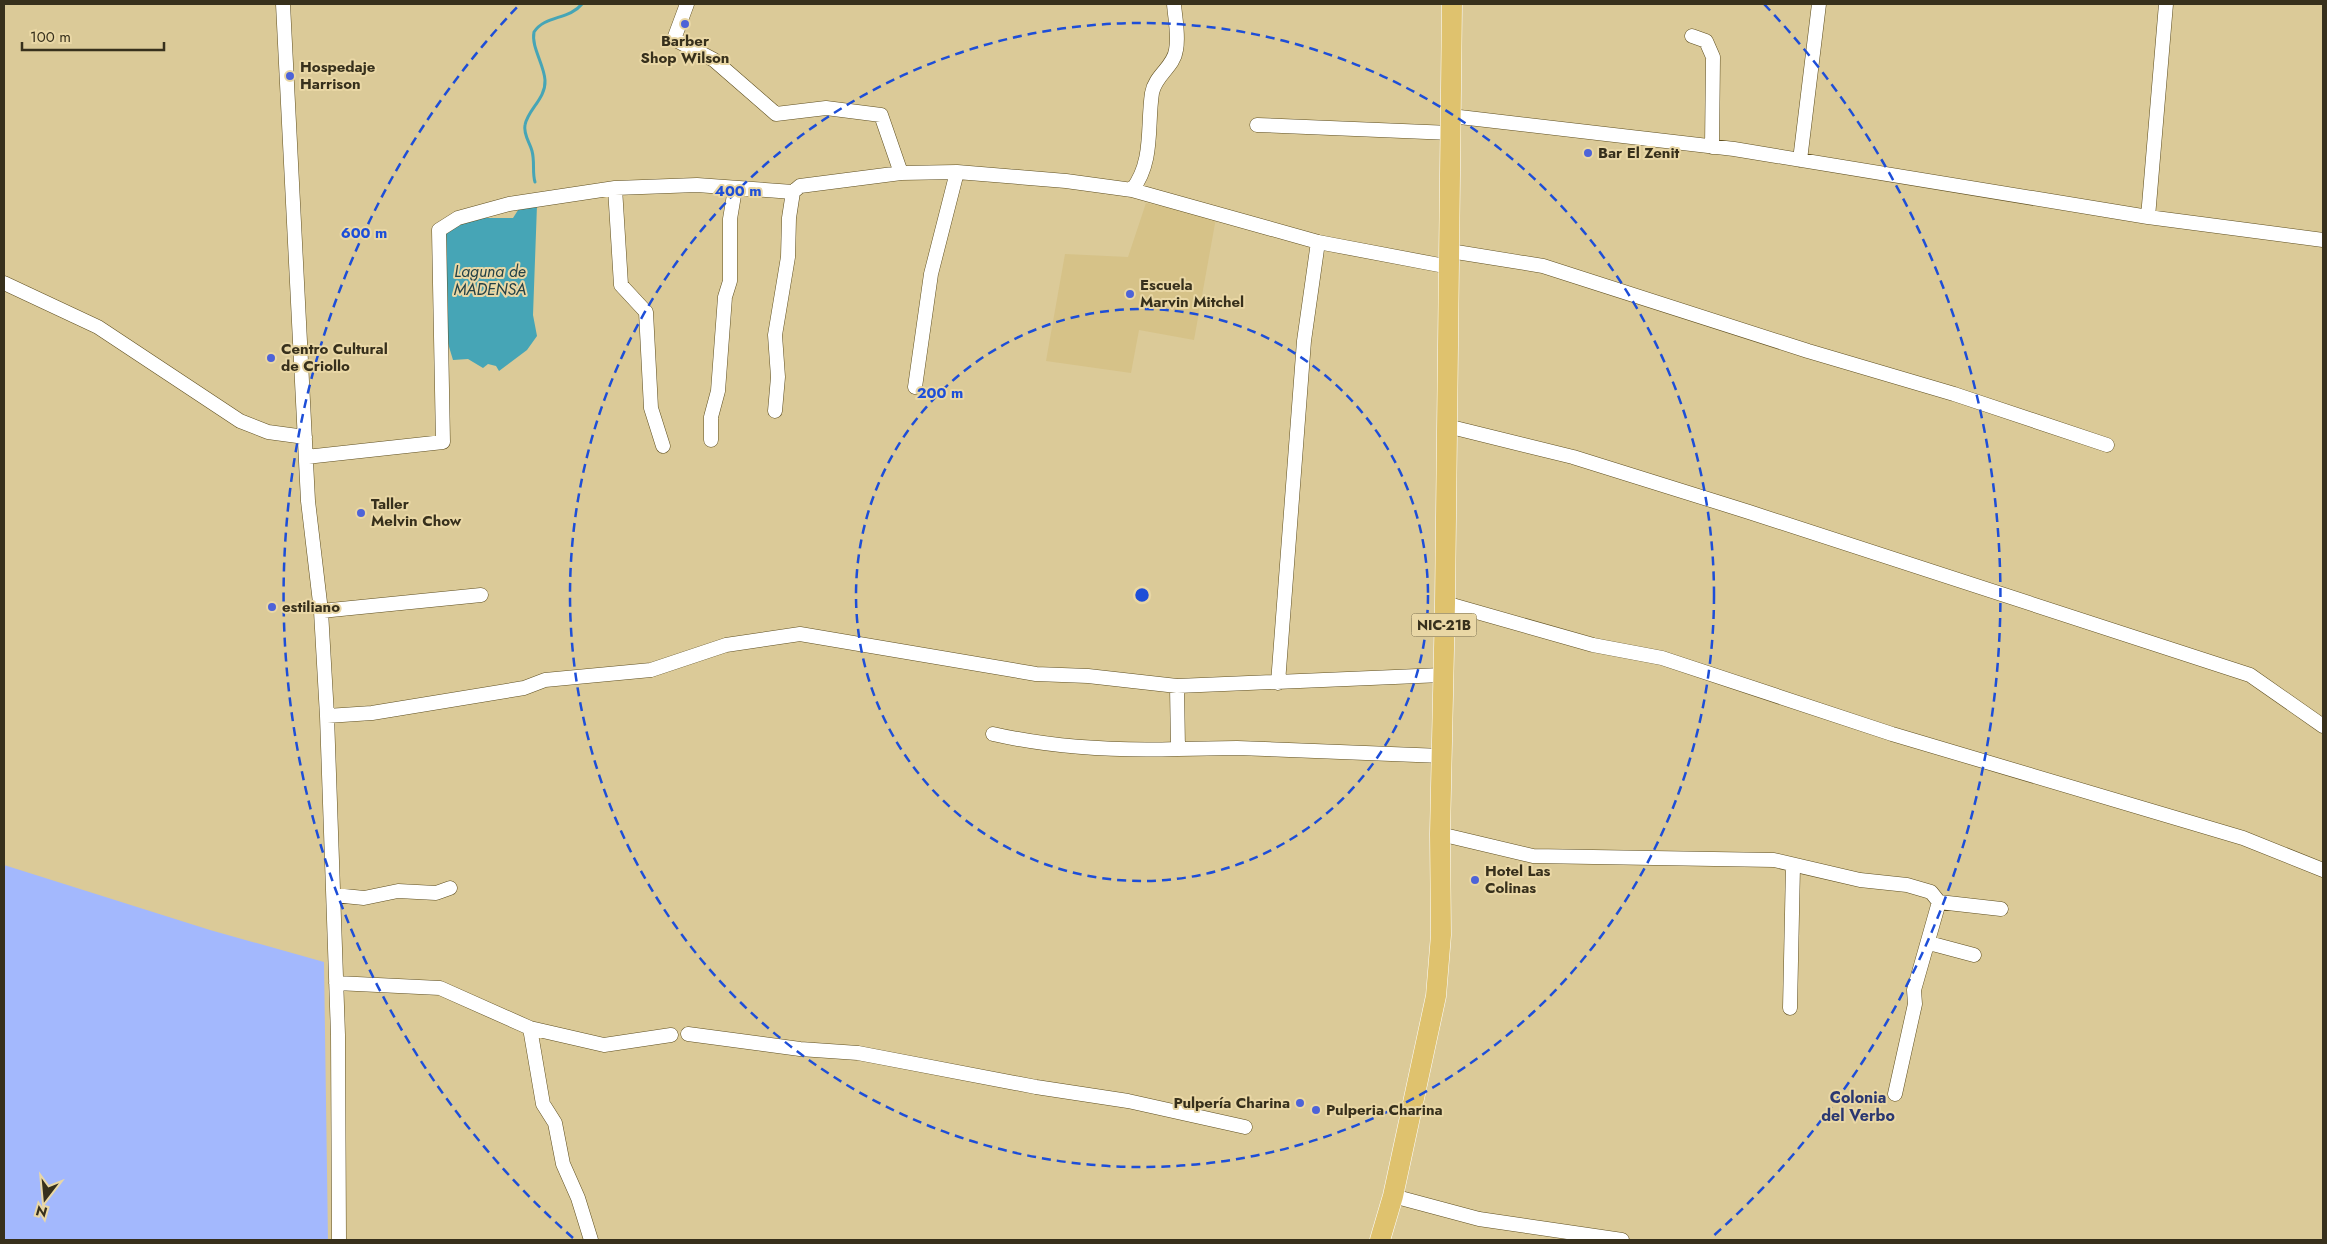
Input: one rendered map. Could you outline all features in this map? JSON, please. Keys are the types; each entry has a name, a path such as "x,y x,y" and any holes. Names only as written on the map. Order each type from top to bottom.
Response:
{"highway":[{"name":"NIC-21B","path":"1380,1240 1392,1196 1436,996 1441,935 1440,834 1442,675 1446,603 1452,4"}],"street":[{"path":"283,4 308,501 321,611 327,716 336,983 338,1240"},
{"path":"687,4 674,39 714,60 776,114 826,108 880,115 901,173"},
{"path":"1132,190 1144,170 1151,126 1152,92 1162,72 1173,62 1177,49 1174,4"},
{"path":"1800,160 1819,4"},
{"path":"2148,216 2166,4"},
{"path":"1692,36 1706,41 1713,57 1712,147"},
{"path":"1257,125 1451,125 1712,147 2148,216 2323,240"},
{"path":"915,387 931,274 957,172"},
{"path":"775,411 778,377 775,335 788,257 789,218 793,192 800,186 901,173 957,172 1066,181 1132,190 1318,242 1450,259 1543,266 1808,351 1954,394 2107,445"},
{"path":"306,457 443,442 439,230 458,218 509,204 615,188 698,185 793,192"},
{"path":"615,188 621,285 646,312 651,408 663,446"},
{"path":"711,440 711,416 718,391 725,297 730,281 730,219 735,189"},
{"path":"1278,683 1304,341 1318,242"},
{"path":"4,283 98,327 240,421 268,432 305,437"},
{"path":"1447,426 1573,457 1749,512 2250,675 2323,726"},
{"path":"321,611 480,595"},
{"path":"1446,603 1593,646 1662,658 1892,734 2243,838 2323,870"},
{"path":"327,716 372,713 524,688 546,680 651,670 726,645 800,634 1036,674 1088,676 1178,686 1442,675"},
{"path":"1178,686 1178,749"},
{"path":"993,734 1031,743 1117,750 1256,749 1442,756"},
{"path":"1440,834 1533,856 1774,860 1793,866 1860,880 1907,885 1931,892 1939,902 2001,909"},
{"path":"1790,1008 1793,866"},
{"path":"334,895 364,898 398,891 436,893 450,888"},
{"path":"1895,1094 1915,1004 1914,990 1929,943 1939,902"},
{"path":"1929,943 1974,955"},
{"path":"336,983 440,988 530,1028 604,1045 671,1035"},
{"path":"530,1028 543,1104 555,1123 563,1164 578,1198 590,1240"},
{"path":"688,1034 800,1049 858,1054 1036,1087 1128,1101 1245,1127"},
{"path":"1392,1196 1479,1219 1622,1240"}],"shaded area":[{"name":"Escuela Marvin Mitchel","path":"1146,203 1216,218 1194,340 1139,330 1131,373 1046,361 1065,254 1128,257"},
{"path":"4,865 210,930 324,962 328,1240 4,1240"}],"water":[{"name":"Laguna de MADENSA","path":"537,205 533,315 537,336 527,350 499,371 496,366 488,364 483,368 468,359 453,360 447,340 446,234 454,227 470,220 477,218 513,218 520,207"}],"waterway":[{"path":"535,182 533,155 526,135 525,125 543,93 545,80 534,44 534,32 544,23 571,13 582,4"}],"place":[{"name":"Barber Shop Wilson","path":"685,24"},
{"name":"Hospedaje Harrison","path":"290,76"},
{"name":"Bar El Zenit","path":"1588,153"},
{"name":"Escuela Marvin Mitchel","path":"1130,294"},
{"name":"Centro Cultural de Criollo","path":"271,358"},
{"name":"Taller Melvin Chow","path":"361,513"},
{"name":"estiliano","path":"272,607"},
{"name":"Hotel Las Colinas","path":"1475,880"},
{"name":"Pulpería Charina","path":"1300,1103"},
{"name":"Pulperia Charina","path":"1316,1110"}],"district":[{"name":"Colonia del Verbo","path":"1858,1106"}]}
